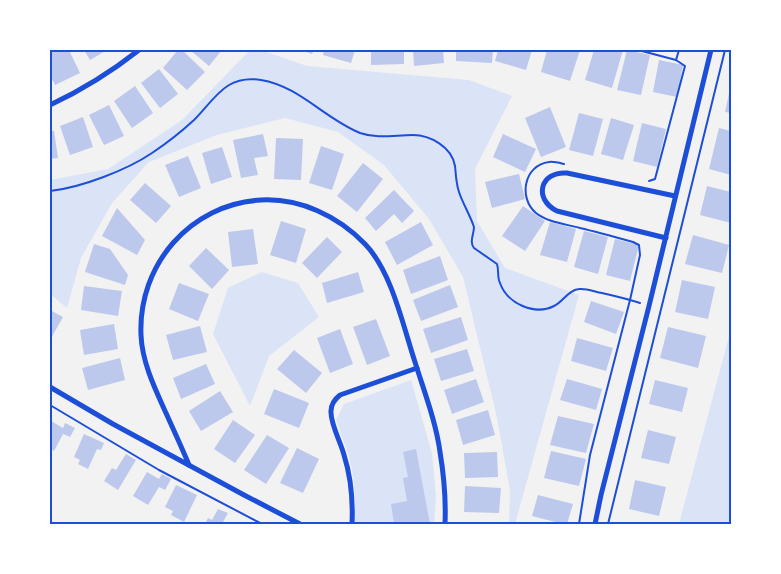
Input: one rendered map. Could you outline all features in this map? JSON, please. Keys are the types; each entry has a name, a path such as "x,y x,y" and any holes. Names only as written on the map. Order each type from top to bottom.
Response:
{"street":[{"path":"50,105 97,80 139,50"},
{"path":"595,524 601,494 650,306 711,50"},
{"path":"666,238 557,211 550,208 545,202 542,195 543,187 546,180 552,175 567,173 676,196"},
{"path":"189,465 155,388 145,359 141,336 142,310 147,286 158,263 172,243 191,226 212,212 236,204 261,200 286,201 310,207 333,218 350,230 380,264 394,299 430,410 440,451 446,502 445,524"},
{"path":"352,524 349,475 330,412 331,406 340,395 417,368"},
{"path":"50,387 113,424 300,524"}],"path":[{"path":"638,50 676,60 685,66 655,179 649,182 642,181"},
{"path":"676,60 679,50"},
{"path":"608,524 725,50"},
{"path":"50,191 99,178 125,168 173,138 223,88 235,81 248,78 262,80 284,86 362,134 378,136 422,135 433,139 442,146 450,154 455,164 457,185 474,227 472,246 497,264 499,282 516,302 526,308 545,310 556,306 570,292 579,289 650,306"},
{"path":"566,164 549,161 539,165 531,172 525,183 524,190 531,208 536,214 552,221 633,242 639,245 640,255 590,455 579,524"},
{"path":"50,405 159,470 262,524"}],"shaded area":[{"path":"250,50 261,50 307,66 469,80 512,96 475,169 477,221 505,268 579,295 515,524 509,524 510,491 497,418 463,277 429,219 384,165 338,132 285,118 217,135 149,162 112,203 81,258 67,308 50,294 50,180 108,169 182,120"},
{"path":"262,272 298,283 319,317 269,356 250,406 213,334 228,288"},
{"path":"731,329 731,524 679,524"},
{"path":"411,380 432,453 436,496 434,524 354,524 353,474 336,420 344,404"}],"building":[{"path":"50,50 69,50 80,73 55,85 50,75"},
{"path":"84,50 107,50 90,60"},
{"path":"178,50 182,50 205,72 187,90 163,68"},
{"path":"190,50 222,50 209,66"},
{"path":"300,50 314,50 312,54"},
{"path":"324,50 355,50 351,63 323,55"},
{"path":"371,50 404,50 404,64 371,65"},
{"path":"413,50 443,50 444,63 414,66"},
{"path":"456,50 493,50 492,63 456,61"},
{"path":"498,50 532,50 526,70 495,61"},
{"path":"547,50 580,50 570,81 541,72"},
{"path":"594,50 623,50 612,88 585,80"},
{"path":"627,50 650,55 641,95 617,90"},
{"path":"659,60 683,65 677,97 653,92"},
{"path":"159,69 178,94 160,108 141,83"},
{"path":"135,86 153,113 132,128 114,101"},
{"path":"731,90 731,113 725,112"},
{"path":"109,105 124,136 104,145 89,115"},
{"path":"550,107 566,147 541,157 525,118"},
{"path":"579,113 603,119 593,156 569,150"},
{"path":"83,117 93,147 70,155 60,126"},
{"path":"611,118 634,125 623,160 601,154"},
{"path":"642,123 666,129 657,167 633,161"},
{"path":"719,128 731,131 731,175 709,169"},
{"path":"50,131 54,131 58,158 50,159"},
{"path":"263,134 268,156 254,158 258,175 241,178 233,140"},
{"path":"503,134 536,149 525,172 493,157"},
{"path":"276,138 303,139 301,180 274,179"},
{"path":"321,146 344,154 332,190 309,183"},
{"path":"222,147 232,177 211,184 202,153"},
{"path":"188,156 201,188 179,197 165,165"},
{"path":"363,163 383,179 357,212 337,196"},
{"path":"519,174 525,199 492,208 485,182"},
{"path":"145,183 171,206 156,223 130,200"},
{"path":"707,186 731,192 731,223 700,215"},
{"path":"394,190 414,211 402,223 394,214 376,231 365,218"},
{"path":"523,206 545,221 525,251 502,236"},
{"path":"117,208 145,240 137,255 102,236"},
{"path":"281,221 306,229 296,263 270,255"},
{"path":"421,222 433,245 397,265 385,242"},
{"path":"550,222 576,229 567,262 540,255"},
{"path":"253,229 258,264 232,267 228,232"},
{"path":"584,231 608,237 598,274 574,267"},
{"path":"693,235 729,245 722,273 685,264"},
{"path":"327,237 342,252 317,278 302,263"},
{"path":"615,239 639,245 630,281 606,275"},
{"path":"94,244 110,249 128,275 125,285 85,272"},
{"path":"206,248 229,270 212,289 189,266"},
{"path":"440,256 448,280 411,294 403,270"},
{"path":"358,272 364,292 327,303 322,283"},
{"path":"682,280 715,287 708,319 675,312"},
{"path":"179,283 209,294 198,321 169,309"},
{"path":"450,285 458,307 421,321 413,300"},
{"path":"84,286 122,291 118,316 81,310"},
{"path":"591,301 624,312 616,334 584,322"},
{"path":"50,310 63,317 50,340"},
{"path":"461,317 468,340 431,353 423,329"},
{"path":"376,319 390,356 367,365 353,327"},
{"path":"114,324 118,349 84,355 80,330"},
{"path":"200,326 207,352 173,360 166,335"},
{"path":"668,327 706,336 698,368 660,358"},
{"path":"340,329 353,364 330,373 317,338"},
{"path":"577,338 613,348 606,371 571,361"},
{"path":"467,349 474,371 441,381 434,359"},
{"path":"294,350 322,373 306,393 277,369"},
{"path":"120,358 125,380 88,390 82,368"},
{"path":"206,364 215,384 181,399 173,378"},
{"path":"476,379 484,402 452,414 444,390"},
{"path":"567,379 602,389 596,410 560,400"},
{"path":"655,380 688,388 682,412 649,404"},
{"path":"274,389 309,403 299,428 264,414"},
{"path":"220,391 233,412 201,431 189,411"},
{"path":"488,410 495,435 463,445 456,420"},
{"path":"558,416 594,424 586,453 550,445"},
{"path":"233,420 255,435 235,463 214,449"},
{"path":"51,421 63,428 65,423 75,428 70,437 63,434 54,451 50,448"},
{"path":"648,430 676,437 669,464 641,458"},
{"path":"84,434 104,443 101,450 97,449 88,469 78,464 80,460 74,457"},
{"path":"267,435 289,448 266,484 244,470"},
{"path":"297,448 319,459 303,493 280,483"},
{"path":"416,449 430,524 394,524 391,504 407,501 403,478 408,477 403,452"},
{"path":"551,451 586,459 579,486 544,478"},
{"path":"497,452 498,477 465,478 464,453"},
{"path":"126,454 136,460 118,490 104,481 112,468 116,470"},
{"path":"147,472 159,479 162,474 171,479 165,490 159,487 148,505 133,496"},
{"path":"635,480 666,487 659,516 629,509"},
{"path":"176,485 197,495 184,522 171,515 173,511 165,507"},
{"path":"465,486 501,488 499,513 464,512"},
{"path":"538,495 573,504 567,524 532,516"},
{"path":"218,509 228,513 222,524 205,524 208,518 212,520"},
{"path":"464,522 479,522 479,524 464,524"}]}
